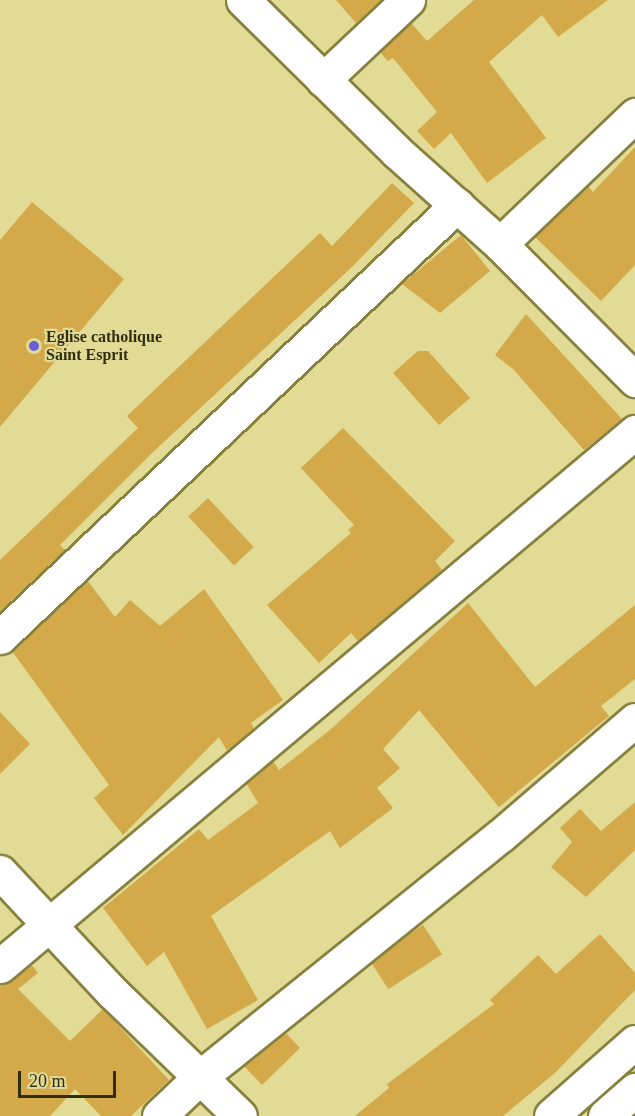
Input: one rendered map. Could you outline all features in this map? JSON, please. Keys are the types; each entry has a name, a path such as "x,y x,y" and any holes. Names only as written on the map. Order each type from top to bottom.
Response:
{"street":[{"path":"243,0 323,80 500,244 635,380"},
{"path":"323,80 408,0"},
{"path":"500,244 635,115"},
{"path":"0,637 457,205"},
{"path":"0,966 46,923 635,432"},
{"path":"159,1116 200,1077 500,836 635,720"},
{"path":"0,872 46,923 240,1116"},
{"path":"551,1116 635,1042"},
{"path":"605,1116 635,1090"}],"building":[{"path":"336,0 381,0 356,23"},
{"path":"474,0 608,0 558,37 542,15 489,62 546,138 487,183 451,133 434,149 417,131 437,112 393,58 388,61 380,52 411,23 427,41"},
{"path":"635,147 635,265 601,301 535,237 588,186 593,192"},
{"path":"392,183 414,203 352,267 152,453 60,545 65,550 0,611 0,560 138,428 127,416 320,233 332,246"},
{"name":"Eglise catholique Saint Esprit","path":"32,202 124,279 0,427 0,240"},
{"path":"461,235 490,271 440,313 402,284"},
{"path":"526,314 622,419 584,450 513,369 495,355"},
{"path":"418,351 428,351 470,398 439,425 393,373"},
{"path":"343,428 455,541 435,561 442,570 358,641 351,633 319,663 267,605 351,533 348,530 354,525 301,468"},
{"path":"208,498 254,547 234,565 188,516"},
{"path":"87,580 115,617 130,600 160,626 204,589 283,700 251,723 254,728 227,751 219,737 123,835 94,798 109,785 12,651"},
{"path":"468,603 535,687 635,605 635,679 601,706 609,716 499,807 419,710 383,749 400,768 377,788 393,808 340,848 330,831 211,916 258,1000 207,1029 164,952 147,966 103,908 199,829 208,840 258,803 246,783 273,761 279,770 330,730"},
{"path":"0,712 30,744 0,774"},
{"path":"635,802 635,850 586,897 551,867 572,842 560,828 580,809 601,831"},
{"path":"423,925 442,954 388,989 369,960"},
{"path":"600,934 635,973 635,990 555,1073 503,1116 355,1116 389,1088 387,1084 494,1004 490,1000 538,955 556,974"},
{"path":"31,964 38,973 18,989 70,1041 103,1009 169,1080 131,1116 101,1116 75,1089 50,1116 0,1116 0,984"},
{"path":"285,1032 300,1048 262,1085 244,1066"}],"place":[{"name":"Eglise catholique Saint Esprit","path":"34,346"}]}
